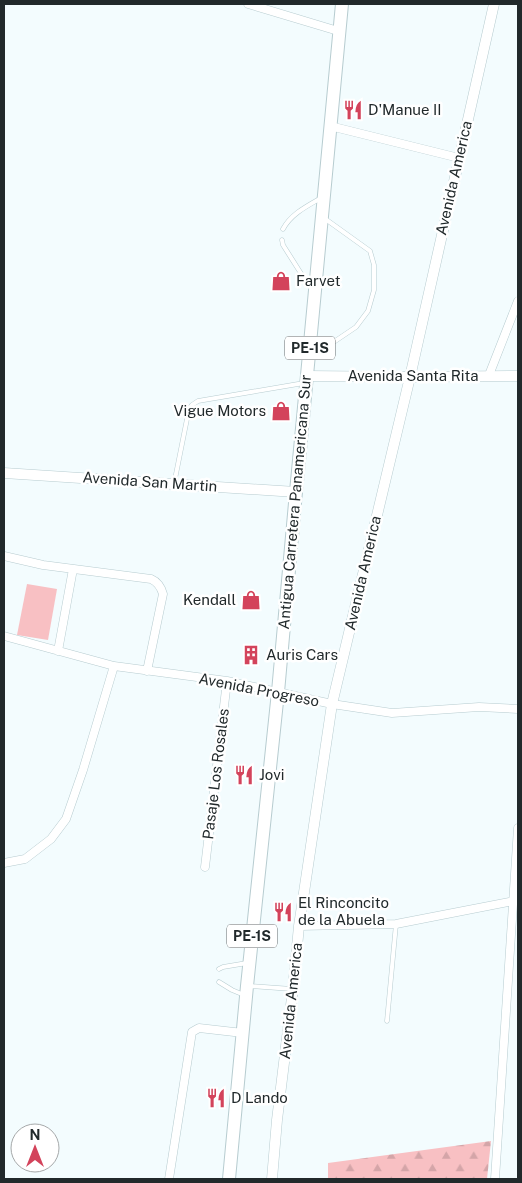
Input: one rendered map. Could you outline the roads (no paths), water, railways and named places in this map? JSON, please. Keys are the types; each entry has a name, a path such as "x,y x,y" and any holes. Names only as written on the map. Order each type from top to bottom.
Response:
{"highway":[{"name":"Antigua Carretera Panamericana Sur","path":"229,1179 246,991 278,692 342,4"}],"street":[{"path":"248,4 278,8 338,31"},
{"name":"Avenida America","path":"272,1179 294,989 299,926 332,704 410,377 494,4"},
{"path":"330,126 459,158"},
{"path":"489,375 518,300"},
{"name":"Avenida Santa Rita","path":"307,379 518,376"},
{"name":"Avenida San Martin","path":"4,473 296,492"},
{"path":"4,556 42,565 151,579 159,585 163,594 147,671"},
{"path":"58,651 73,569"},
{"name":"Avenida Progreso","path":"4,636 114,666 227,681 332,704 392,713 479,706 518,709"},
{"path":"4,863 25,859 51,840 66,819 114,666"},
{"name":"Pasaje Los Rosales","path":"205,867 227,681"},
{"path":"495,1179 518,828"},
{"path":"299,926 396,924 514,901"},
{"path":"169,1179 192,1032 199,1028 243,1033"}],"lane":[{"path":"283,229 287,221 298,212 323,197"},
{"path":"309,359 356,327 368,311 374,290 374,265 370,251 322,216"},
{"path":"282,240 293,262 315,290"},
{"path":"174,484 189,410 192,405 198,402 307,379"},
{"path":"387,1021 396,924"},
{"path":"219,969 249,963"},
{"path":"219,982 232,990 294,989"}],"place":[{"name":"D'Manue II","path":"353,110"},
{"name":"Farvet","path":"281,281"},
{"name":"Vigue Motors","path":"281,411"},
{"name":"Kendall","path":"251,600"},
{"name":"Auris Cars","path":"251,655"},
{"name":"Jovi","path":"244,775"},
{"name":"El Rinconcito de la Abuela","path":"283,912"},
{"name":"D Lando","path":"216,1098"}]}
